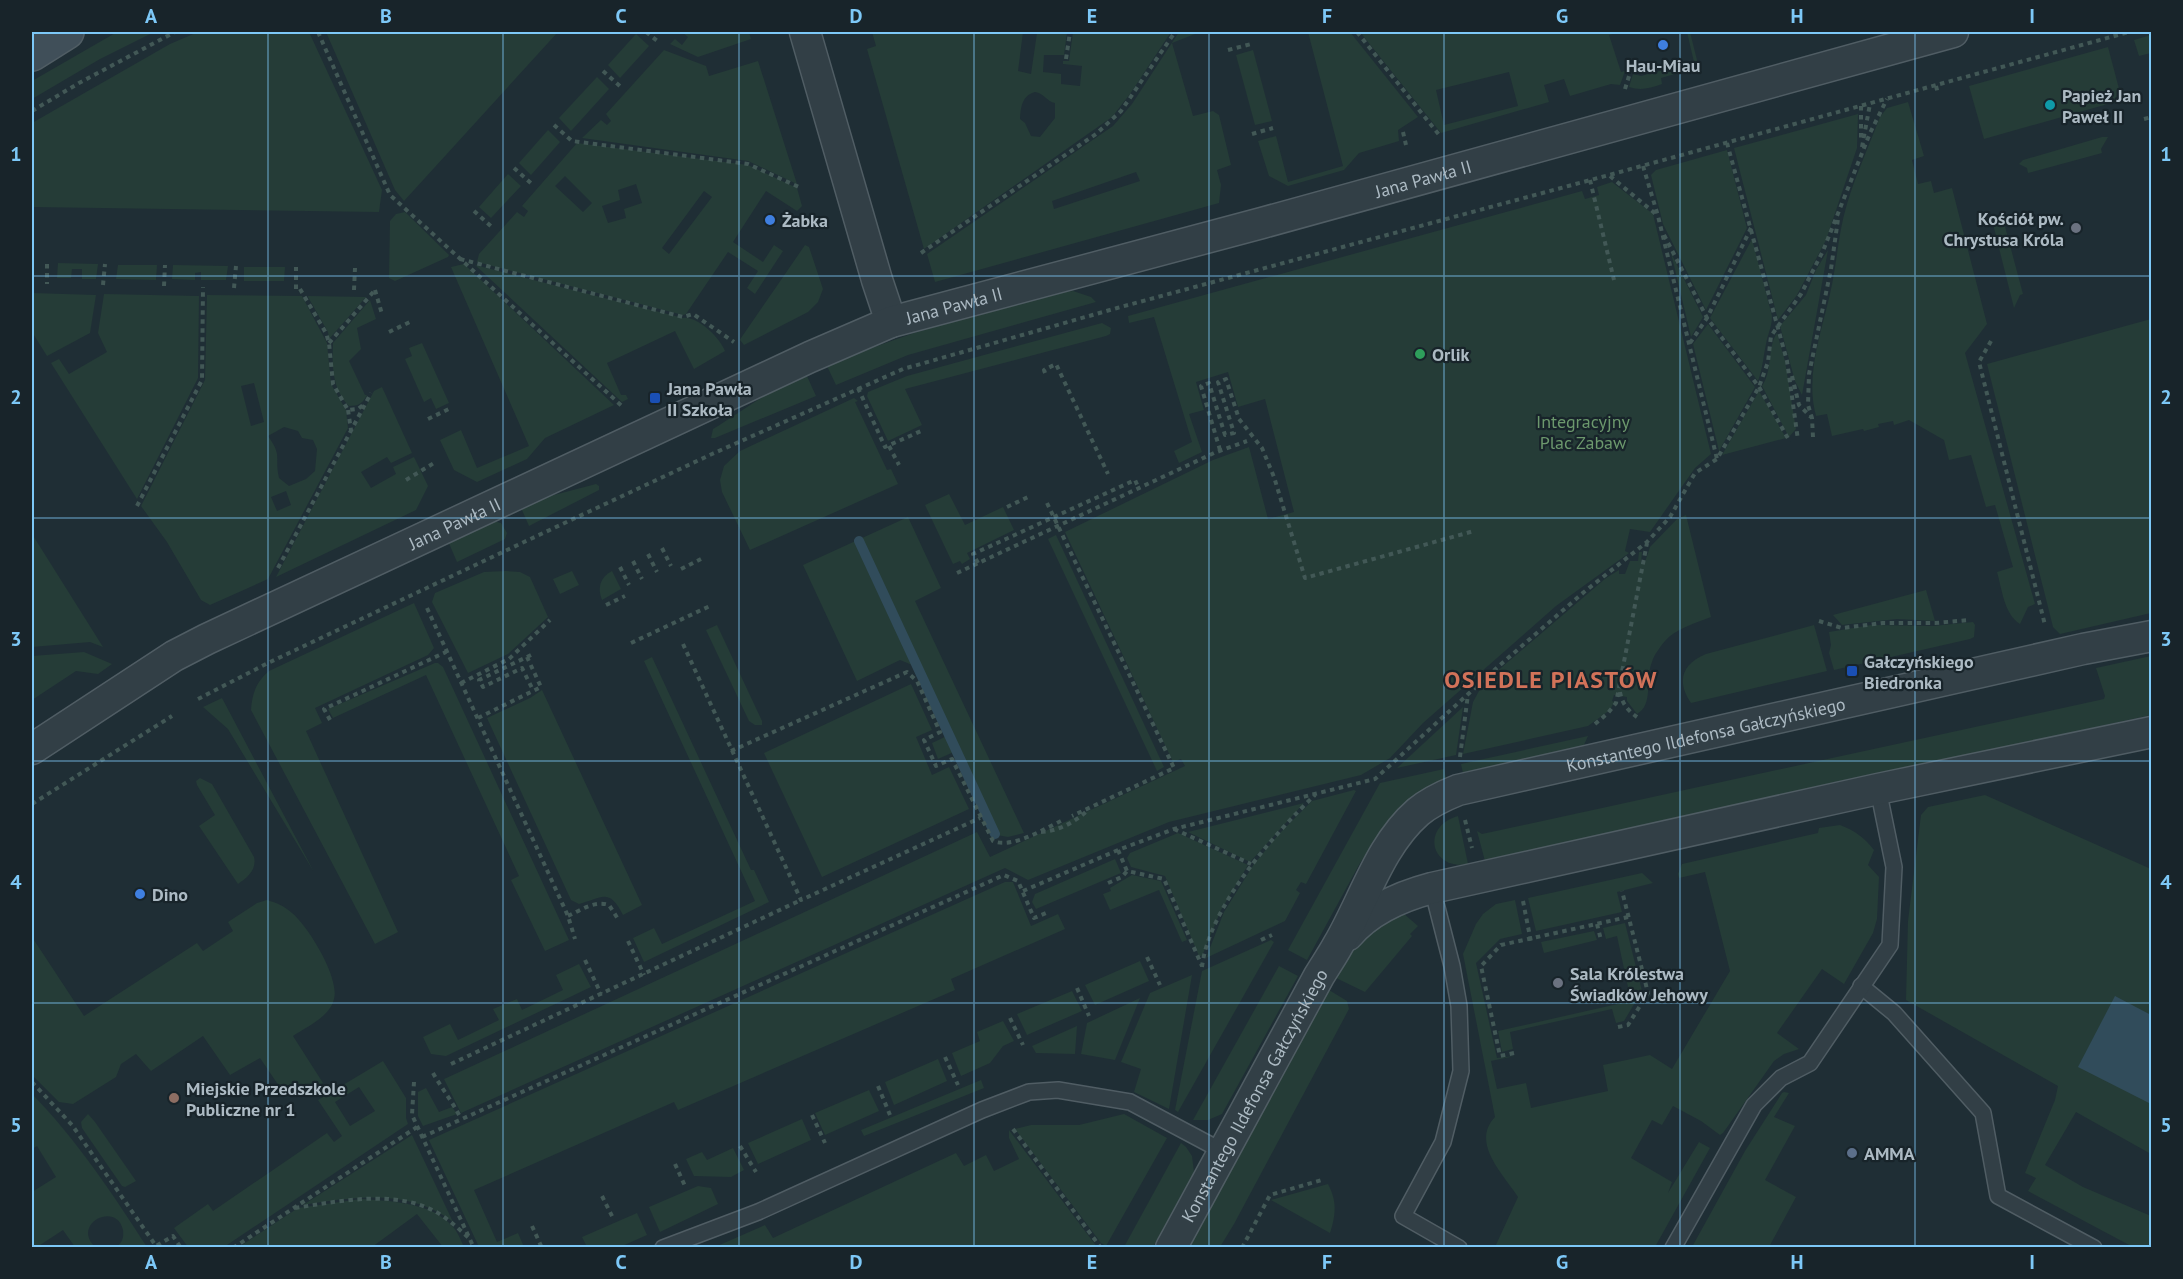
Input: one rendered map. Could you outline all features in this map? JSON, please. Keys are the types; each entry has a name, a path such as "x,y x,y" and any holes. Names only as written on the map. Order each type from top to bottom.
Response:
{"street":[{"path":"32,54 67,32"},
{"name":"Jana Pawła II","path":"805,32 891,322"},
{"name":"Jana Pawła II","path":"32,749 174,656 207,639 810,357 891,322 1262,223 1953,32"},
{"name":"Konstantego Ildefonsa Gałczyńskiego","path":"1171,1248 1400,831 1418,812 1438,798 1458,790 2073,651 2151,636"},
{"name":"Konstantego Ildefonsa Gałczyńskiego","path":"1339,945 1352,929 1368,916 1401,898 1432,888 1878,789 2151,732"}],"lane":[{"path":"1673,1248 1754,1105 1781,1078 1809,1063 1890,945 1894,867 1878,789"},
{"path":"1432,888 1452,966 1457,997 1461,1071 1443,1142 1403,1216 1459,1248"},
{"path":"1861,986 1894,1013 1983,1113 1998,1196 2094,1248"},
{"path":"672,1246 758,1212 982,1110 1029,1092 1058,1090 1130,1102 1224,1152"}],"path":[{"path":"32,111 175,32"},
{"path":"318,32 390,195 623,407"},
{"path":"646,32 660,43"},
{"path":"1066,59 1070,32"},
{"path":"921,253 1095,134 1121,111 1175,32"},
{"path":"1357,32 1440,136"},
{"path":"198,699 268,663 513,547 903,369 2129,32"},
{"path":"1228,50 1251,44"},
{"path":"603,70 621,87"},
{"path":"1624,92 1630,73"},
{"path":"1936,86 1938,94"},
{"path":"1023,891 1118,850 1174,829 1375,779 1584,592 1647,542 1670,517 1695,473 1718,459 1759,387 1768,362 1771,336 1801,294 1823,251 1870,133 1887,99"},
{"path":"1856,168 1862,149 1870,104"},
{"path":"1861,106 1862,149"},
{"path":"2144,119 2151,117"},
{"path":"554,125 572,141 748,164 801,188"},
{"path":"1252,134 1274,128"},
{"path":"1403,132 1406,145"},
{"path":"1727,143 1799,405 1812,418"},
{"path":"1643,166 1658,216 1718,459"},
{"path":"514,168 533,185"},
{"path":"1609,176 1658,216"},
{"path":"1590,180 1614,280"},
{"path":"474,211 494,229"},
{"path":"1813,437 1812,418 1808,405 1809,374 1831,269 1839,212"},
{"path":"1690,343 1707,318 1752,228"},
{"path":"1661,229 1707,318 1759,387 1790,442"},
{"path":"459,259 683,317 693,314 734,342"},
{"path":"47,264 47,284"},
{"path":"103,285 105,264"},
{"path":"164,286 165,265"},
{"path":"234,288 236,266"},
{"path":"296,267 298,289 326,333 333,384 348,410 351,430"},
{"path":"354,290 355,268"},
{"path":"137,506 202,380 203,287"},
{"path":"329,343 375,290 382,314"},
{"path":"390,332 412,321"},
{"path":"1991,341 1979,362 2045,626"},
{"path":"1787,361 1798,440"},
{"path":"1048,370 1056,364 1108,474"},
{"path":"1220,450 1201,387 1209,383 1225,435 1234,434 1218,382 1226,379 1239,419 1262,448 1274,477 1305,578 1474,531"},
{"path":"858,388 885,447 921,431"},
{"path":"274,574 371,393"},
{"path":"348,410 358,409 366,403"},
{"path":"428,419 451,408"},
{"path":"957,573 1220,450 1247,441"},
{"path":"889,446 899,465"},
{"path":"406,480 434,463"},
{"path":"978,563 973,554 1135,480 1139,489"},
{"path":"1007,507 1028,497"},
{"path":"1047,503 1174,768 1072,816"},
{"path":"1586,729 1616,704 1647,542"},
{"path":"662,548 671,566"},
{"path":"648,554 657,572"},
{"path":"681,569 701,559"},
{"path":"633,561 642,579"},
{"path":"620,567 629,585"},
{"path":"606,605 625,596"},
{"path":"631,642 712,604"},
{"path":"426,608 568,916 575,939"},
{"path":"461,683 509,658 550,620"},
{"path":"1819,621 1842,628 1883,623 1970,620"},
{"path":"683,644 801,900"},
{"path":"330,720 324,709 446,652"},
{"path":"478,718 541,687 529,656 479,680 483,687 522,668 533,690"},
{"path":"731,751 907,672 918,683 940,732 924,740 936,766 952,759 990,837 998,844 1015,841 1061,821"},
{"path":"1620,691 1621,699 1629,712 1641,720"},
{"path":"1459,760 1468,694"},
{"path":"32,804 172,716"},
{"path":"1127,871 1164,879 1202,967 1204,953 1222,910 1251,864 1295,814 1317,793"},
{"path":"1037,832 1051,832 1077,820 1091,807"},
{"path":"1463,814 1473,854"},
{"path":"451,1065 980,818"},
{"path":"1174,829 1251,864"},
{"path":"1118,850 1127,871"},
{"path":"1108,883 1122,877 1127,871"},
{"path":"422,1137 1004,875 1018,880 1034,918 1046,913"},
{"path":"1618,1027 1628,1025 1648,993 1622,891"},
{"path":"1522,899 1531,940"},
{"path":"568,916 603,903 609,905 618,919"},
{"path":"1514,1053 1500,1056 1481,966 1501,945 1628,917"},
{"path":"1597,924 1601,940"},
{"path":"1261,940 1272,935"},
{"path":"628,941 644,975"},
{"path":"1148,957 1160,985"},
{"path":"585,960 601,994"},
{"path":"1077,988 1089,1016"},
{"path":"1010,1018 1023,1045"},
{"path":"945,1057 958,1085"},
{"path":"433,1073 452,1101 460,1119"},
{"path":"32,1082 72,1125 156,1246 173,1236 181,1248"},
{"path":"414,1082 412,1115 474,1248"},
{"path":"878,1086 890,1114"},
{"path":"812,1114 825,1143"},
{"path":"233,1248 417,1127"},
{"path":"1012,1129 1101,1248"},
{"path":"740,1146 756,1172"},
{"path":"675,1164 685,1186"},
{"path":"1242,1248 1270,1195 1322,1180"},
{"path":"602,1196 613,1218"},
{"path":"294,1208 361,1198 407,1201 440,1214 470,1239"},
{"path":"532,1226 542,1248"}],"green space":[{"path":"117,32 154,32 100,59 32,99 32,81"},
{"path":"198,32 309,32 382,190 379,212 32,207 32,123 170,44"},
{"path":"326,32 558,32 404,201 395,190"},
{"path":"682,32 749,32 751,39 698,57 670,44 675,39 682,45 688,37"},
{"path":"872,32 1023,32 1018,71 1031,74 1037,33 1028,32 1067,32 1064,55 1044,55 1043,72 1061,74 1061,84 1080,86 1082,66 1063,64 1063,61 1069,61 1073,32 1171,32 1112,117 924,249 867,49 876,46","holes":["1038,93 1055,103 1055,118 1040,137 1031,136 1025,123 1020,119 1022,106 1027,96"]},
{"path":"1179,32 1195,32 1195,34 1172,43 1193,116 1213,111 1219,115 1231,165 1217,170 1221,185 1219,203 935,282 927,254 1113,126 1132,104","holes":["1136,172 1140,181 1054,209 1052,201"]},
{"path":"1308,32 1350,32 1418,117 1398,130 1399,141 1359,153 1344,170 1288,186 1269,176 1258,141 1276,136 1288,182 1343,166"},
{"path":"1360,32 1620,32 1609,35 1621,72 1625,71 1620,85 1611,84 1570,96 1564,79 1544,85 1549,102 1441,133","holes":["1509,72 1518,106 1444,125 1436,90"]},
{"path":"1687,32 1690,32 1698,64 1696,68 1661,78 1662,84 1653,87 1642,89 1629,87 1633,74 1641,76 1694,62"},
{"path":"636,34 649,46 620,78 608,65"},
{"path":"2151,35 2151,53 2139,56 2134,40"},
{"path":"2108,47 2122,100 1984,139 1969,86"},
{"path":"664,50 706,66 709,76 758,61 797,184 748,161 582,138 601,120 607,125 611,121 606,114"},
{"path":"1253,50 1272,121 1255,125 1236,55"},
{"path":"597,77 609,89 571,131 559,118"},
{"path":"1908,102 1924,156 1912,160 1918,184 1931,181 1934,193 1952,188 1987,324 1965,353 2035,604 2028,607 2020,624 2007,608 1997,572 2013,567 1995,505 1986,507 1971,455 1949,460 1944,440 1909,420 1894,425 1893,421 1878,424 1879,427 1864,431 1863,429 1832,436 1827,414 1816,416 1812,386 1813,370 1847,204 1880,117 1887,108"},
{"path":"1858,114 1857,148 1826,240 1797,295 1778,320 1734,148"},
{"path":"548,130 560,142 531,175 519,163"},
{"path":"2108,137 2101,149 2102,153 2028,173 2027,168 2019,164 2023,160"},
{"path":"577,143 748,165 797,188 802,206 797,211 766,191 733,242 763,262 774,245 783,251 755,294 747,288 758,271 728,252 686,314 683,315 477,262 479,254 517,212 524,217 528,211 522,206","holes":["565,176 592,203 583,212 555,186","636,184 642,203 624,209 626,218 608,223 602,206 620,200 618,190","704,191 712,197 669,254 662,248"]},
{"path":"1727,150 1747,228 1706,310 1663,224 1651,175 1656,170"},
{"path":"508,174 521,186 491,218 479,207"},
{"name":"Integracyjny Plac Zabaw","path":"1612,182 1653,214 1711,454 1695,468 1650,532 1630,529 1625,551 1629,553 1556,606 1423,723 1390,758 1361,775 1169,822 1028,880 1005,868 461,1113 444,1079 977,832 990,857 1185,766 1181,759 1173,762 1065,532 1213,460 1249,447 1268,519 1294,512 1265,399 1238,407 1228,372 1196,382 1204,410 1189,414 1202,452 1179,463 1174,451 1192,442 1154,317 1129,323 1128,316 1582,191 1585,199 1599,195 1597,187"},
{"path":"405,212 449,255 395,281 389,278 390,221 396,214"},
{"path":"1991,216 1998,221 2003,219 2023,294 2020,295 2014,308"},
{"path":"1752,239 1772,316 1758,381 1710,318"},
{"path":"805,245 809,247 823,289 818,302 808,312 744,345 741,338"},
{"path":"1828,250 1802,395 1795,381 1780,326 1806,295 1816,270"},
{"path":"1671,253 1703,317 1691,337"},
{"path":"58,263 98,264 96,279 82,279 82,269 72,269 71,278 57,278"},
{"path":"464,264 614,405 545,438 527,459 477,482 454,470 440,440 461,430 477,468 529,446 451,267"},
{"path":"118,265 157,265 156,280 116,279"},
{"path":"173,265 228,266 226,280 201,280 201,272 195,273 195,280 172,279"},
{"path":"475,265 695,320 708,329 725,351 694,369 675,331 607,363 621,395 626,395 628,399 622,402"},
{"path":"244,267 285,267 284,281 244,281"},
{"path":"1073,291 1091,297 1096,302 908,355 836,385 826,364 914,333 1048,294"},
{"path":"32,293 96,295 90,333 47,356 32,332"},
{"path":"104,294 199,296 198,378 137,499 51,363 59,359 69,374 107,352 98,333"},
{"path":"207,295 302,296 327,343 331,384 346,410 348,428 268,579 210,605 201,600 167,542 141,506 205,380","holes":["254,383 264,422 251,426 241,386","284,427 298,431 302,438 313,440 317,449 315,471 306,479 289,486 279,478 277,453 268,436","286,491 291,505 277,511 271,497"]},
{"path":"308,297 366,297 329,339 328,332"},
{"path":"370,300 376,319 357,328 361,349 349,361 367,395 360,404 349,406 336,385 333,369 333,343"},
{"path":"2151,319 2151,613 2060,634 2053,627 1987,364"},
{"path":"1102,323 1111,328 1110,334 905,389 922,425 888,441 867,396 868,392 907,376"},
{"path":"1708,324 1755,387 1719,451 1693,344"},
{"path":"1777,333 1785,361 1796,429 1789,437 1762,386 1768,373 1772,345"},
{"path":"422,343 449,403 436,409 431,398 424,402 405,359 412,356 409,348"},
{"path":"806,374 816,396 711,438 713,429 781,385"},
{"path":"382,387 412,453 391,463 387,457 361,472 371,488 396,474 393,467 414,457 428,486 416,510 276,577 374,391"},
{"path":"1759,391 1786,438 1722,455"},
{"path":"854,398 858,401 855,402 887,470 891,469 898,484 750,550 722,492 720,480 724,466 740,451"},
{"path":"596,484 599,490 529,526 522,510 523,506 535,500"},
{"path":"949,494 965,525 1003,507 1014,530 967,553 970,559 962,564 960,561 953,564 925,505"},
{"path":"1686,515 1711,617 1680,630 1661,646 1650,668 1646,704 1642,710 1637,714 1627,701 1627,697 1614,695 1612,701 1614,702 1610,710 1588,726 1463,754 1473,702 1479,691 1495,673 1606,578 1619,570 1619,574 1625,574 1630,561 1638,561 1639,552 1642,552 1641,562 1645,562 1650,547 1677,519"},
{"path":"908,517 941,588 915,601 1024,833 1008,837 997,835 956,751 938,759 932,743 949,735 917,667 900,660 857,681 803,565"},
{"path":"493,521 501,523 507,533 505,539 457,562 448,541"},
{"path":"32,534 103,647 90,642 32,647"},
{"path":"1056,535 1164,767 1157,771 1048,539"},
{"path":"572,571 579,585 560,594 553,579"},
{"path":"612,571 621,589 602,600 601,583"},
{"path":"484,572 520,572 530,577 548,617 508,654 468,673 432,602 435,593"},
{"path":"1926,590 1935,621 1897,619 1842,625 1833,615"},
{"path":"414,603 434,648 428,655 315,708 322,723 306,731 398,932 375,944 251,710 258,684 269,671"},
{"path":"1973,622 1974,637 1970,639 1834,670 1829,653 1831,645 1829,632 1871,625 1933,626"},
{"path":"717,625 762,725 755,725 749,721 706,630"},
{"path":"1814,625 1827,671 1691,703 1686,695 1684,674 1691,663 1698,658"},
{"path":"84,652 112,664 98,674 76,671 32,700 32,656"},
{"path":"2151,656 2151,715 1485,861 1477,831 1482,834 2104,699 2096,668"},
{"path":"652,657 751,870 754,870 769,902 644,962 633,938 654,928 662,944 755,901 644,661"},
{"path":"435,663 443,667 569,940 545,951 511,880 519,876 426,675 333,718 328,709"},
{"path":"911,684 932,730 916,737 932,775 949,767 969,809 822,877 764,753"},
{"path":"542,690 642,905 623,915 618,906 609,898 599,897 579,904 571,900 487,718"},
{"path":"222,698 314,872 228,729 203,707"},
{"path":"1463,707 1456,755 1397,768"},
{"path":"1588,736 1583,747 1464,778 1461,764"},
{"path":"1444,769 1447,782 1419,794 1395,813 1360,863 1307,960 1288,950 1380,783"},
{"path":"200,778 212,784 254,857 253,870 238,884 199,826 215,815 197,785 196,781"},
{"path":"1356,791 1306,884 1301,882 1296,890 1300,893 1285,921 1206,958 1224,912 1254,864 1279,834 1312,801"},
{"path":"1985,795 2151,869 2151,1154 2076,1112 2045,1165 2083,1187 2151,1216 2151,1247 2133,1247 2028,1191 2036,1178 2025,1173 2055,1100 2058,1086 1906,1000 1908,921 1921,815 1928,807"},
{"path":"1304,803 1250,862 1188,832"},
{"path":"1458,816 1468,864 1445,861 1435,847 1438,829"},
{"path":"1840,825 1859,835 1874,850 1868,865 1879,877 1877,919 1873,933 1844,984 1822,969 1777,1033 1799,1049 1784,1054 1774,1061 1723,1133 1720,1135 1701,1121 1673,1106 1662,1125 1652,1120 1631,1158 1672,1182 1668,1193 1699,1142 1710,1148 1655,1247 1495,1247 1518,1197 1498,1169 1488,1148 1486,1137 1488,1127 1495,1117 1463,954 1483,914 1496,904 1515,900 1522,934 1500,939 1476,963 1497,1058 1515,1056 1491,1061 1497,1089 1526,1083 1531,1108 1608,1091 1603,1065 1650,1055 1672,1069 1730,971 1705,872 1679,878 1678,874 1682,864 1818,833 1819,828"},
{"path":"1178,833 1248,865 1221,910 1202,956 1199,956 1165,876 1131,867 1127,858 1130,853"},
{"path":"1115,859 1121,873 1036,909 1032,902 1035,894"},
{"path":"1642,873 1653,883 1617,892 1622,912 1536,931 1528,898"},
{"path":"1132,875 1161,881 1187,940 1182,942 1159,890 1110,910 1103,894 1111,891 1110,888"},
{"path":"1005,882 1013,882 1031,926 1058,914 1065,929 951,979 955,990 678,1110 674,1102 474,1190 497,1242 518,1233 524,1247 479,1247 429,1140"},
{"path":"267,900 283,907 299,920 314,940 328,966 332,979 335,990 334,999 328,1011 293,1036 323,1083 305,1094 302,1089 279,1086 260,1058 230,1075 203,1036 151,1071 136,1054 121,1064 116,1077 73,1104 59,1102 32,1075 32,937 84,1016 197,943 203,951 233,931 228,922 257,903"},
{"path":"1404,914 1418,926 1365,992 1336,978 1357,942 1396,915"},
{"path":"1625,923 1642,991 1624,1021 1616,1023 1612,1009 1510,1032 1513,1049 1502,1052 1498,1031 1631,1001 1617,936 1606,939 1603,928"},
{"path":"1594,931 1597,940 1544,953 1541,942"},
{"path":"1271,940 1274,942 1178,1112 1175,1110 1202,971"},
{"path":"1140,961 1149,981 1095,1005 1085,985"},
{"path":"579,964 591,987 446,1056 431,1054 423,1037 450,1024 458,1040 499,1020 493,1009 517,999 522,1010 563,990 556,975"},
{"path":"1279,966 1298,976 1222,1114 1208,1120 1193,1120"},
{"path":"1192,975 1169,1109 1134,1092 1141,1069 1121,1062 1150,993"},
{"path":"1329,990 1347,1001 1349,1009 1234,1224 1220,1247 1188,1248"},
{"path":"1072,991 1082,1011 1027,1035 1017,1014"},
{"path":"1140,998 1115,1060 1081,1054 1087,1023"},
{"path":"1003,1021 1014,1041 1003,1046 990,1063 961,1076 952,1053 980,1041 977,1032"},
{"path":"1077,1026 1075,1054 1036,1053 1032,1046"},
{"path":"938,1059 947,1081 894,1105 885,1082"},
{"path":"383,1061 406,1098 408,1124 224,1247 188,1247 174,1228 208,1204 213,1211 327,1133 334,1142 342,1136 318,1100","holes":["359,1087 375,1111 350,1126 335,1102"]},
{"path":"981,1080 984,1088 864,1136 861,1130"},
{"path":"426,1088 439,1112 452,1107 457,1114 423,1126 418,1116 418,1092"},
{"path":"869,1090 879,1111 825,1135 815,1113"},
{"path":"1784,1092 1789,1093 1774,1117 1795,1126 1765,1180 1796,1197 1769,1247 1692,1247 1745,1151"},
{"path":"32,1094 79,1148 147,1247 116,1247 122,1240 123,1230 119,1221 105,1216 92,1223 88,1230 89,1238 95,1247 75,1247 63,1230 37,1247 32,1247 32,1192 56,1177 37,1146 32,1149"},
{"path":"88,1114 136,1181 125,1187 122,1186 82,1128 81,1122"},
{"path":"1124,1114 1167,1138 1106,1246 1101,1243 1015,1129 1031,1125 1079,1125"},
{"path":"802,1119 811,1140 758,1164 748,1143"},
{"path":"1009,1130 1097,1247 715,1247 765,1225 773,1238 956,1153 964,1166 986,1155 994,1171 1019,1159 1009,1138"},
{"path":"412,1135 453,1222 436,1211 400,1200 361,1198 303,1205"},
{"path":"1181,1143 1192,1156 1194,1172 1153,1247 1124,1247"},
{"path":"733,1148 744,1170 731,1177 694,1176 686,1159 702,1152 707,1160"},
{"path":"1328,1184 1335,1208 1330,1233 1271,1200"},
{"path":"698,1186 711,1188 718,1204 660,1232 649,1207"},
{"path":"361,1199 410,1204 434,1212 455,1229 464,1247 443,1247 417,1214 372,1247 239,1247 298,1208"},
{"path":"637,1213 647,1235 620,1247 587,1247 582,1237"}],"water":[{"path":"2115,996 2151,1015 2151,1104 2078,1067"}],"waterway":[{"path":"859,541 995,834"}],"place":[{"name":"Hau-Miau","path":"1663,45"},
{"name":"Papież Jan Paweł II","path":"2050,105"},
{"name":"Żabka","path":"770,220"},
{"name":"Kościół pw. Chrystusa Króla","path":"2076,228"},
{"name":"Orlik","path":"1420,354"},
{"name":"Jana Pawła II Szkoła","path":"655,398"},
{"name":"Gałczyńskiego Biedronka","path":"1852,671"},
{"name":"Dino","path":"140,894"},
{"name":"Sala Królestwa Świadków Jehowy","path":"1558,983"},
{"name":"Miejskie Przedszkole Publiczne nr 1","path":"174,1098"},
{"name":"AMMA","path":"1852,1153"}],"district":[{"name":"OSIEDLE PIASTÓW","path":"1551,679"}]}
